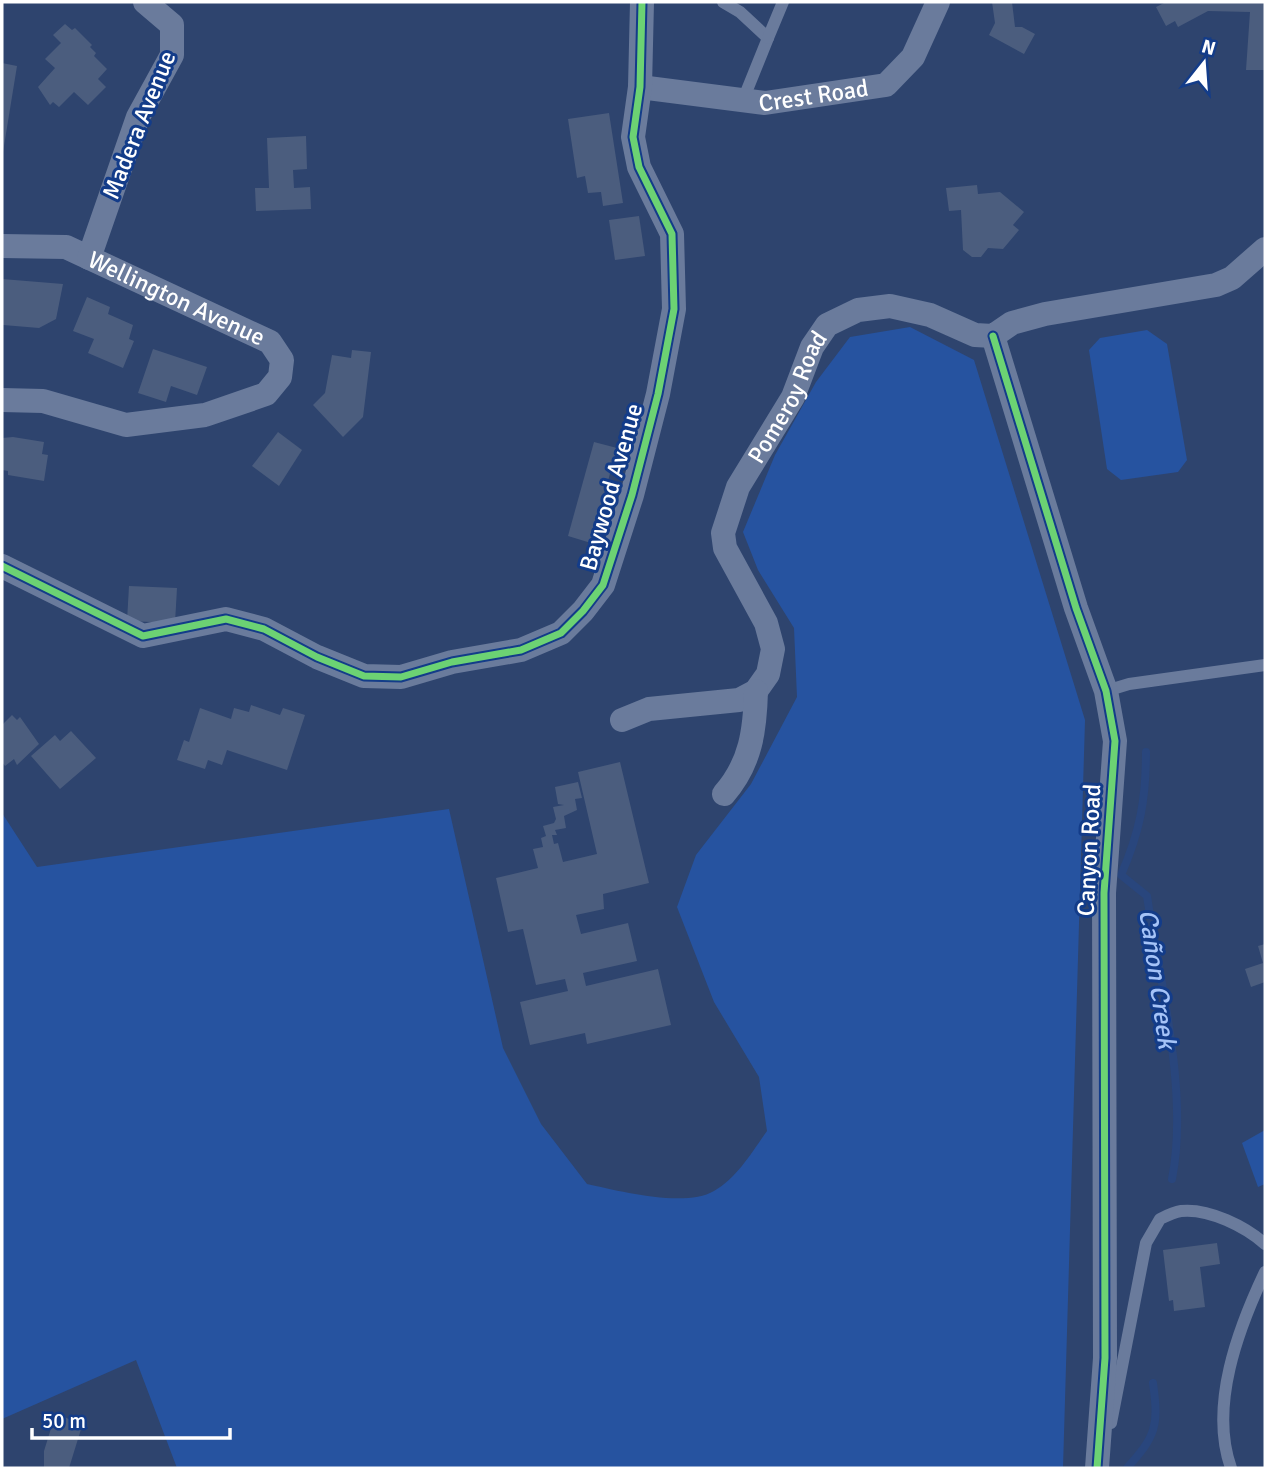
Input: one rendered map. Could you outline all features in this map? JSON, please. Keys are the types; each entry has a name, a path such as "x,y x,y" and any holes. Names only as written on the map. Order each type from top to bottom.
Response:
{"street":[{"name":"Madera Avenue","path":"89,258 138,117 172,55 172,25 145,2"},
{"name":"Baywood Avenue","path":"2,566 143,636 226,619 264,629 317,657 364,676 401,677 452,662 521,650 561,633 603,585 632,495 655,407 674,309 672,234 639,167 633,137 640,87 642,2"},
{"name":"Crest Road","path":"640,87 765,103 886,85 913,57 938,2"},
{"name":"Wellington Avenue","path":"2,246 66,247 270,342 282,360 280,377 266,394 205,415 126,425 43,401 2,400"},
{"path":"993,336 1012,323 1045,314 1216,285 1232,278 1265,249"},
{"name":"Pomeroy Road","path":"756,691 768,674 773,649 766,623 724,548 723,533 738,487 771,428 793,397 819,335 840,317 874,306 890,306 930,315 975,335 993,336"},
{"name":"Canyon Road","path":"993,336 1076,608 1105,691 1115,741 1104,893 1105,1358 1100,1468"},
{"path":"622,720 649,709 739,701 756,691"},
{"path":"724,794 736,780 755,733 756,691"}],"lane":[{"path":"723,2 740,12 768,38"},
{"path":"743,100 783,2"},
{"path":"1105,691 1129,684 1265,665"},
{"path":"1100,1468 1146,1243 1160,1219 1182,1211 1207,1215 1236,1224 1265,1244"},
{"path":"1231,1468 1226,1454 1224,1419 1229,1370 1265,1272"}],"shaded area":[{"path":"910,327 974,360 1085,720 1063,1468 177,1468 136,1360 2,1419 2,813 37,867 449,809 503,1048 541,1124 587,1184 670,1198 702,1196 722,1186 744,1164 767,1131 759,1077 714,1002 677,907 696,855 751,784 797,697 794,628 758,570 743,532 775,455 816,382 850,337"},
{"path":"1147,330 1167,344 1187,460 1178,472 1121,480 1107,469 1089,350 1100,338"},
{"path":"1265,1130 1265,1184 1258,1187 1242,1143"}],"building":[{"path":"992,2 1012,2 1015,27 1022,27 1035,34 1024,54 989,35 995,23"},
{"path":"1166,2 1265,2 1265,70 1246,70 1250,12 1208,11 1178,27 1175,21 1166,26 1156,7"},
{"path":"65,24 72,30 75,28 92,45 90,47 96,53 94,56 107,69 98,79 106,87 88,105 74,92 59,107 53,102 50,105 38,87 55,68 45,59 61,43 53,35"},
{"path":"2,63 17,66 3,152 2,152"},
{"path":"609,113 623,203 603,206 601,192 588,193 585,176 577,178 568,119"},
{"path":"306,136 307,169 293,170 294,188 310,187 311,209 256,211 255,188 269,188 267,138"},
{"path":"977,185 978,194 1000,192 1024,212 1013,225 1019,230 1003,249 988,248 981,257 972,257 963,250 961,210 949,211 946,188"},
{"path":"639,216 645,256 615,260 609,220"},
{"path":"2,279 63,284 56,319 39,328 3,325"},
{"path":"87,297 110,307 108,314 133,325 129,339 134,341 123,368 88,353 94,339 73,331"},
{"path":"153,349 207,367 197,395 171,386 166,402 138,393"},
{"path":"352,350 371,352 363,417 343,437 313,405 325,393 332,355 351,358"},
{"path":"278,432 302,450 279,486 252,466"},
{"path":"2,438 44,442 42,454 48,455 44,481 8,475 8,471 2,470"},
{"path":"594,442 617,448 591,543 568,536"},
{"path":"129,586 177,588 175,623 127,621"},
{"path":"251,705 280,715 283,708 305,715 287,770 227,750 222,765 208,760 205,769 177,760 184,740 189,742 200,708 231,719 234,708 249,712"},
{"path":"12,715 17,720 20,717 39,744 17,765 14,759 5,766 2,762 2,725"},
{"path":"71,731 96,758 60,789 31,756 55,735 60,741"},
{"path":"620,762 649,883 603,894 604,909 576,915 581,934 628,923 637,961 583,973 586,986 658,969 671,1025 587,1044 585,1033 530,1045 520,1002 568,991 565,979 536,985 523,929 508,932 496,878 538,868 533,849 543,847 541,838 546,836 543,826 554,823 556,819 553,807 564,805 558,804 555,787 578,782 582,798 575,799 577,810 564,816 566,828 555,830 557,835 552,835 554,844 558,843 563,862 597,854 578,772"},
{"path":"1265,944 1265,982 1251,987 1245,969 1263,963 1258,946"},
{"path":"1217,1243 1220,1264 1200,1267 1205,1307 1174,1311 1173,1300 1169,1301 1163,1250"},
{"path":"61,1415 82,1426 69,1468 44,1467 44,1451 53,1422 57,1424"}],"waterway":[{"name":"Cañon Creek","path":"1146,752 1141,815 1121,875 1147,896 1165,1001 1177,1111 1172,1179"},
{"name":"Cañon Creek","path":"1127,1468 1144,1447 1153,1430 1156,1410 1153,1383"}],"cycle path":[{"path":"2,566 143,636 226,619 264,629 317,657 364,676 401,677 452,662 521,650 561,633 603,585 632,495 658,394 674,309 672,234 639,167 633,137 640,87 642,2"},
{"path":"993,336 1076,608 1106,691 1115,741 1104,893 1105,1358 1097,1468"}]}
